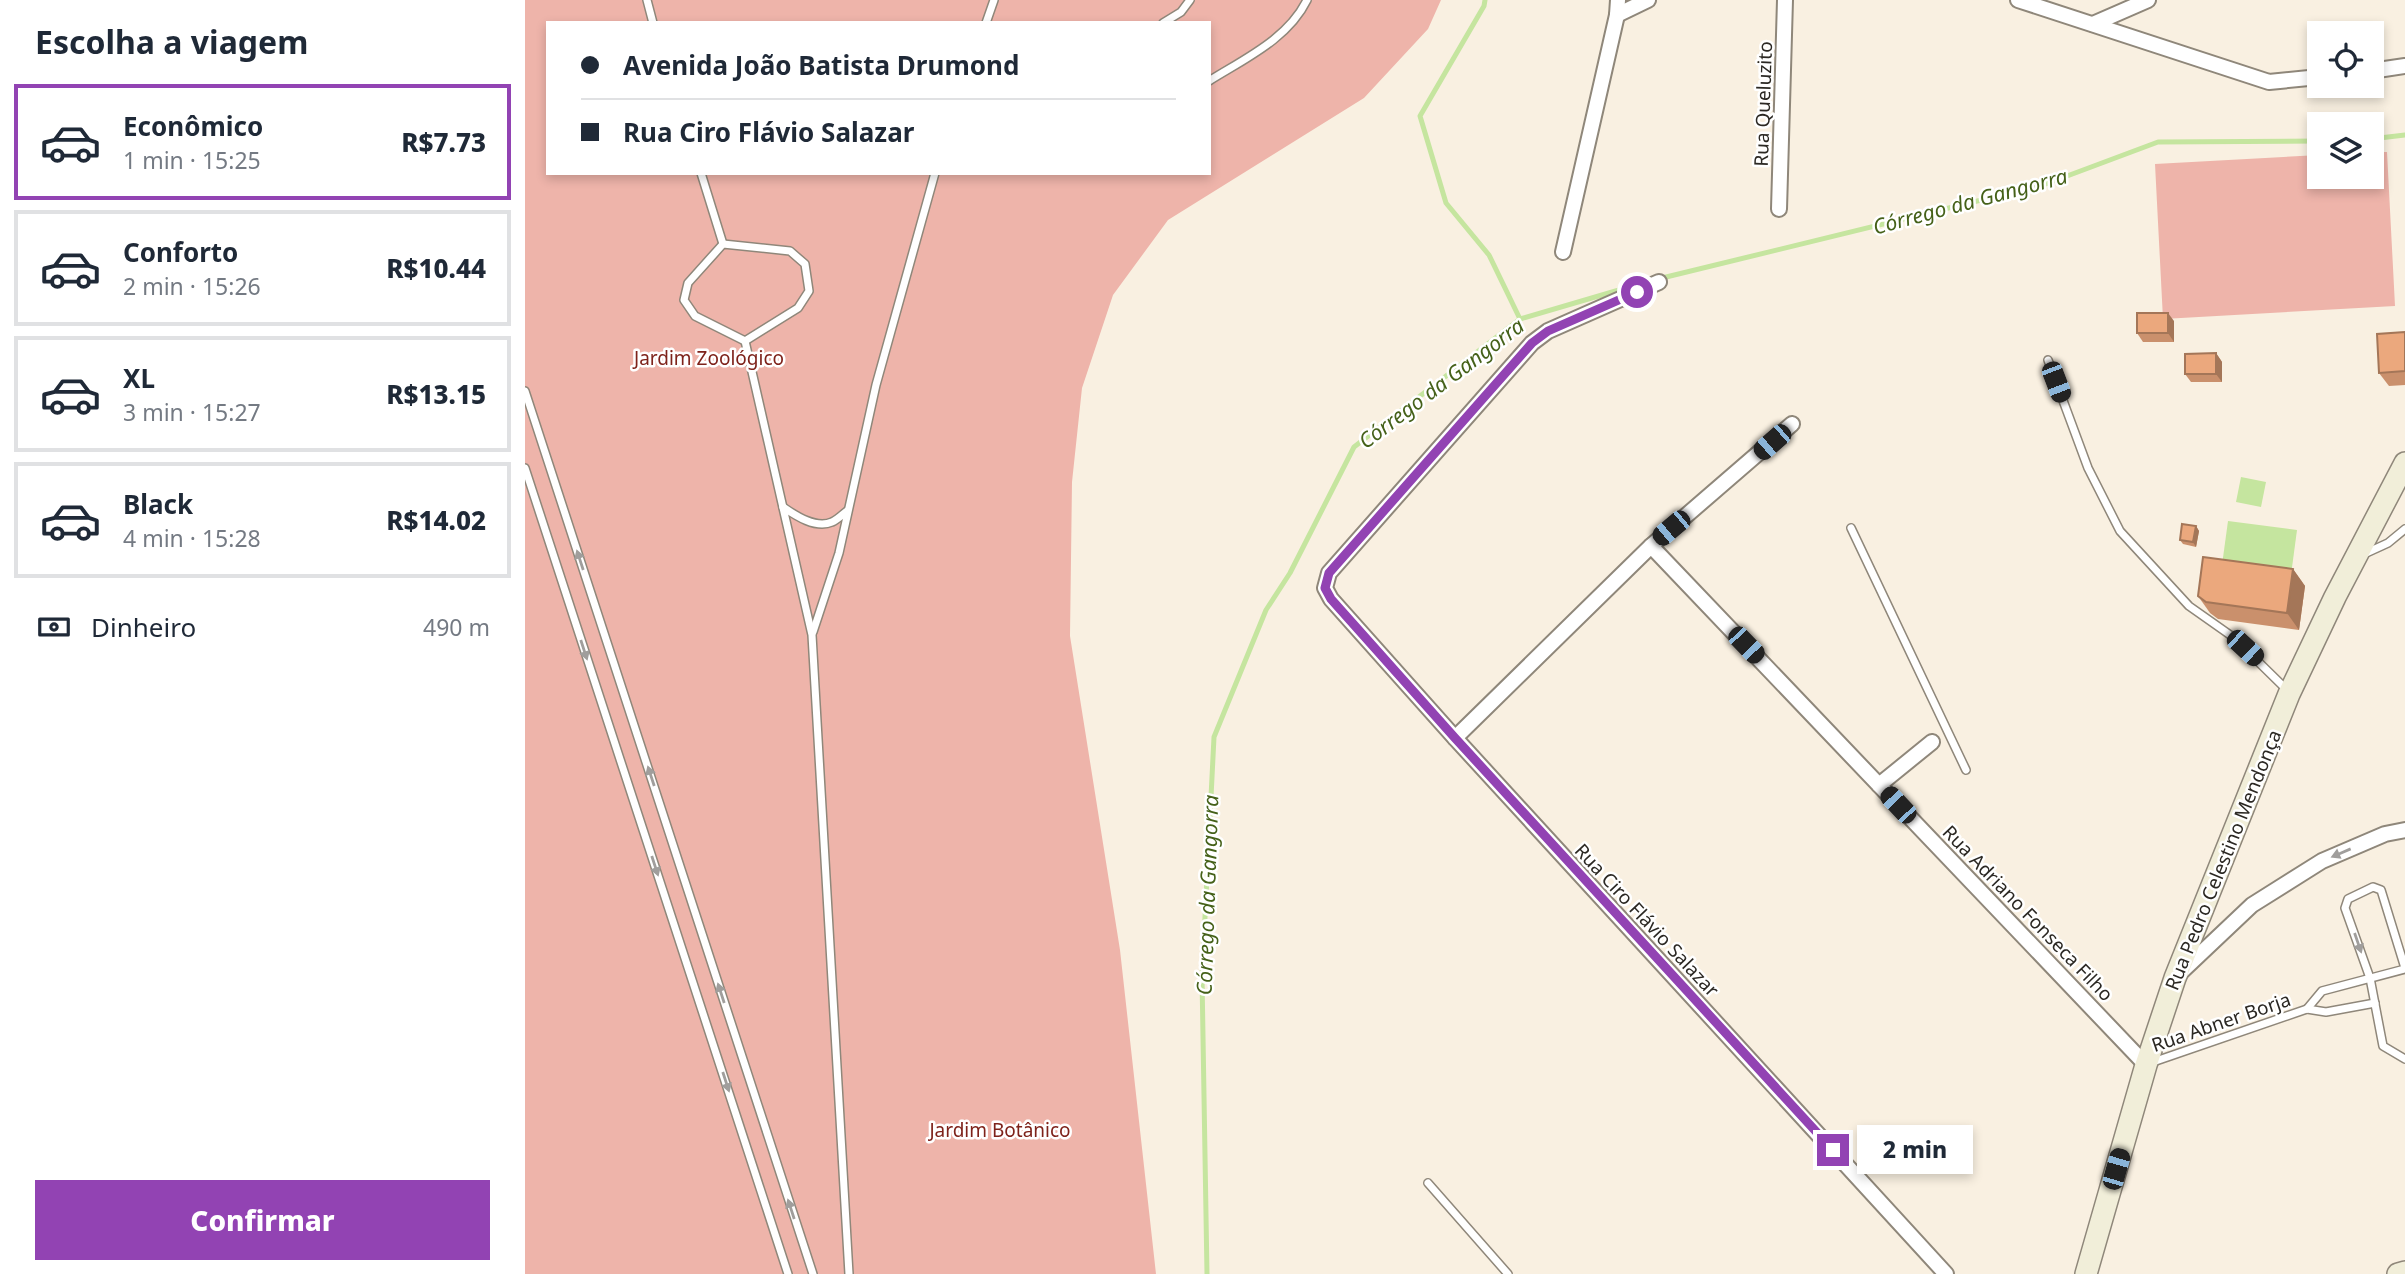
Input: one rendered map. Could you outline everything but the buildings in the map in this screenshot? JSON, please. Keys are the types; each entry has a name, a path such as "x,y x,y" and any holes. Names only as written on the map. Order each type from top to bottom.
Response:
{"street":[{"path":"1563,252 1618,7 1648,0"},
{"name":"Rua Queluzito","path":"1779,209 1785,0"},
{"path":"2018,0 2269,82 2307,78"},
{"path":"2093,24 2148,0"},
{"path":"2384,69 2405,66"},
{"name":"Rua Ciro Flávio Salazar","path":"1659,282 1548,331 1532,343 1329,573 1325,588 1331,599 1455,738 1946,1274"},
{"path":"1455,738 1651,546 1792,424"},
{"name":"Rua Pedro Celestino Mendonça","path":"2086,1274 2145,1065 2175,978 2289,694 2405,463"},
{"name":"Rua Adriano Fonseca Filho","path":"1651,546 2145,1065"},
{"path":"1879,785 1932,742"},
{"path":"2175,978 2252,905 2322,861 2385,834 2405,830"},
{"path":"2398,1274 2405,1272"}],"lane":[{"path":"647,0 652,21"},
{"path":"987,21 994,0"},
{"path":"1166,21 1181,12 1190,0"},
{"path":"1211,80 1280,34 1293,22 1307,0"},
{"path":"702,175 723,244"},
{"path":"812,635 839,553 876,385 934,175"},
{"path":"723,244 688,283 684,300 695,316 745,341"},
{"path":"723,244 790,251 805,264 809,291 798,308 745,341"},
{"path":"745,341 812,635 849,1274"},
{"path":"2048,360 2088,468 2120,531 2189,606 2233,637 2289,694"},
{"path":"525,391 813,1274"},
{"path":"525,468 788,1274"},
{"path":"783,506 799,518 818,523 831,523 848,511"},
{"path":"1851,528 1966,770"},
{"path":"2355,559 2388,543 2405,529"},
{"path":"1932,742 1947,731"},
{"path":"2307,1009 2322,991 2369,978 2405,969 2381,890 2373,887 2345,903 2369,978 2383,1046 2405,1059"},
{"path":"2307,1009 2326,1012 2375,1003"},
{"name":"Rua Abner Borja","path":"2145,1065 2307,1009"},
{"path":"1428,1183 1509,1274"}],"green space":[{"path":"525,0 1441,0 1428,29 1364,98 1168,220 1113,295 1082,388 1072,482 1070,636 1120,950 1156,1274 525,1274"},
{"path":"2384,152 2387,152 2395,306 2163,319 2155,164 2307,156 2307,189 2384,189"}],"shaded area":[{"path":"2241,477 2266,482 2261,507 2236,502"},
{"path":"2228,521 2297,530 2291,575 2222,565"}],"waterway":[{"path":"1485,0 1420,116 1446,203 1489,255 1520,319"},
{"name":"Córrego da Gangorra","path":"2384,137 2405,135"},
{"name":"Córrego da Gangorra","path":"1658,279 2043,185 2158,142 2307,141"},
{"name":"Córrego da Gangorra","path":"1207,1274 1202,977 1214,737 1266,610 1290,573 1354,447 1520,319 1636,285"}],"route":[{"path":"1637,292 1548,331 1532,343 1329,573 1325,588 1331,599 1455,738 1833,1150"}],"park label":[{"name":"Jardim Zoológico","path":"709,358"},
{"name":"Jardim Botânico","path":"1000,1130"}]}
